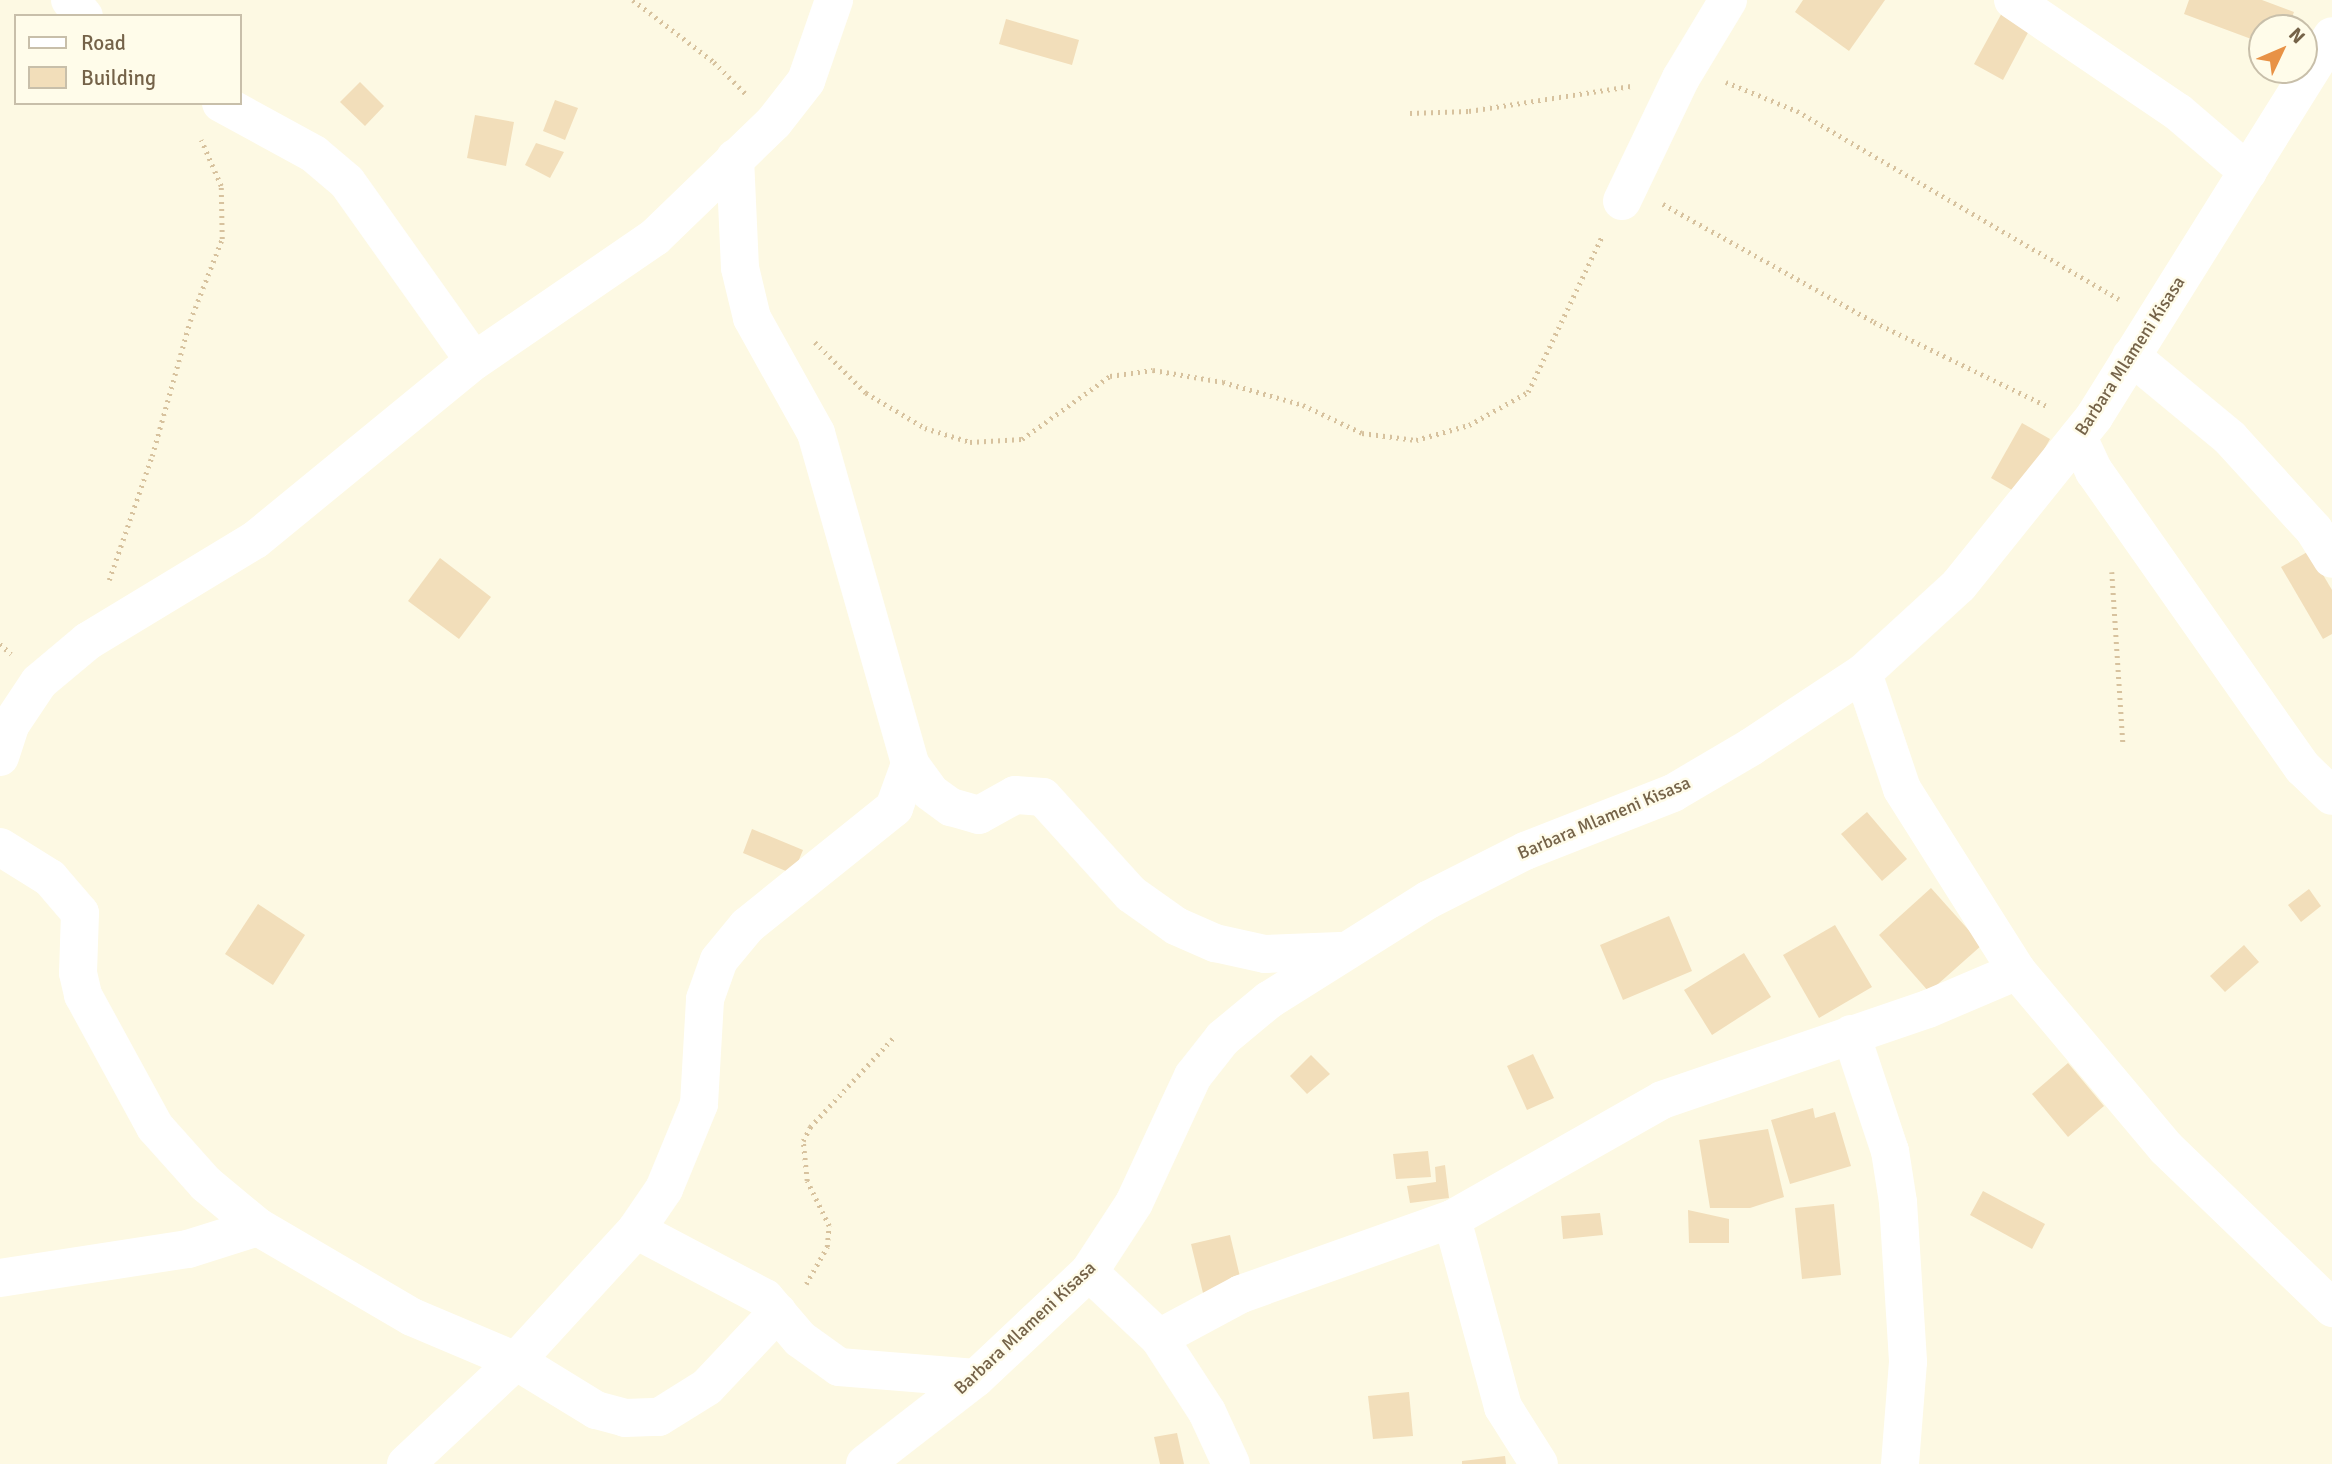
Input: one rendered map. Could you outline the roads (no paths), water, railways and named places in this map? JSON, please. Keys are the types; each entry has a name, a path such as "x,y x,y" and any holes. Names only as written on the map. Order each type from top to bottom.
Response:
{"street":[{"path":"70,0 82,14"},
{"path":"0,757 11,724 39,682 88,641 255,540 474,362 655,237 774,122 806,81 834,0"},
{"path":"1622,201 1681,78 1728,0"},
{"path":"2013,0 2178,112 2248,172"},
{"name":"Barbara Mlameni Kisasa","path":"865,1464 976,1378 1089,1272 1134,1203 1201,1066 1223,1038 1269,1000 1340,951 1525,851 1673,793 1863,673 1959,585 2083,432 2248,172 2327,62"},
{"path":"225,105 314,154 347,182 474,362"},
{"path":"735,158 740,268 752,318 816,433 910,764 940,800 979,815 1015,795 1043,797 1131,894 1176,926 1265,954 1340,951"},
{"path":"2131,356 2231,438 2314,530 2332,559"},
{"path":"2083,432 2094,471 2303,768 2332,796"},
{"path":"1863,673 1902,789 2017,971 2166,1148 2332,1308"},
{"path":"406,1464 516,1361 636,1230 664,1189 699,1104 705,999 719,960 747,926 894,808 910,764"},
{"path":"0,847 50,878 80,913 80,984 155,1127 206,1184 258,1227 412,1317 516,1361 596,1410 625,1418 659,1417 707,1387 778,1312"},
{"path":"1159,1338 1241,1294 1452,1219 1662,1100 1851,1034 2017,971"},
{"path":"1851,1034 1890,1151 1898,1202 1908,1362 1900,1464"},
{"path":"1452,1219 1503,1407 1539,1464"},
{"path":"0,1278 188,1249 258,1227"},
{"path":"636,1230 737,1280 778,1312 800,1339 839,1367 976,1378"},
{"path":"1089,1272 1159,1338 1207,1412 1231,1464"}]}
